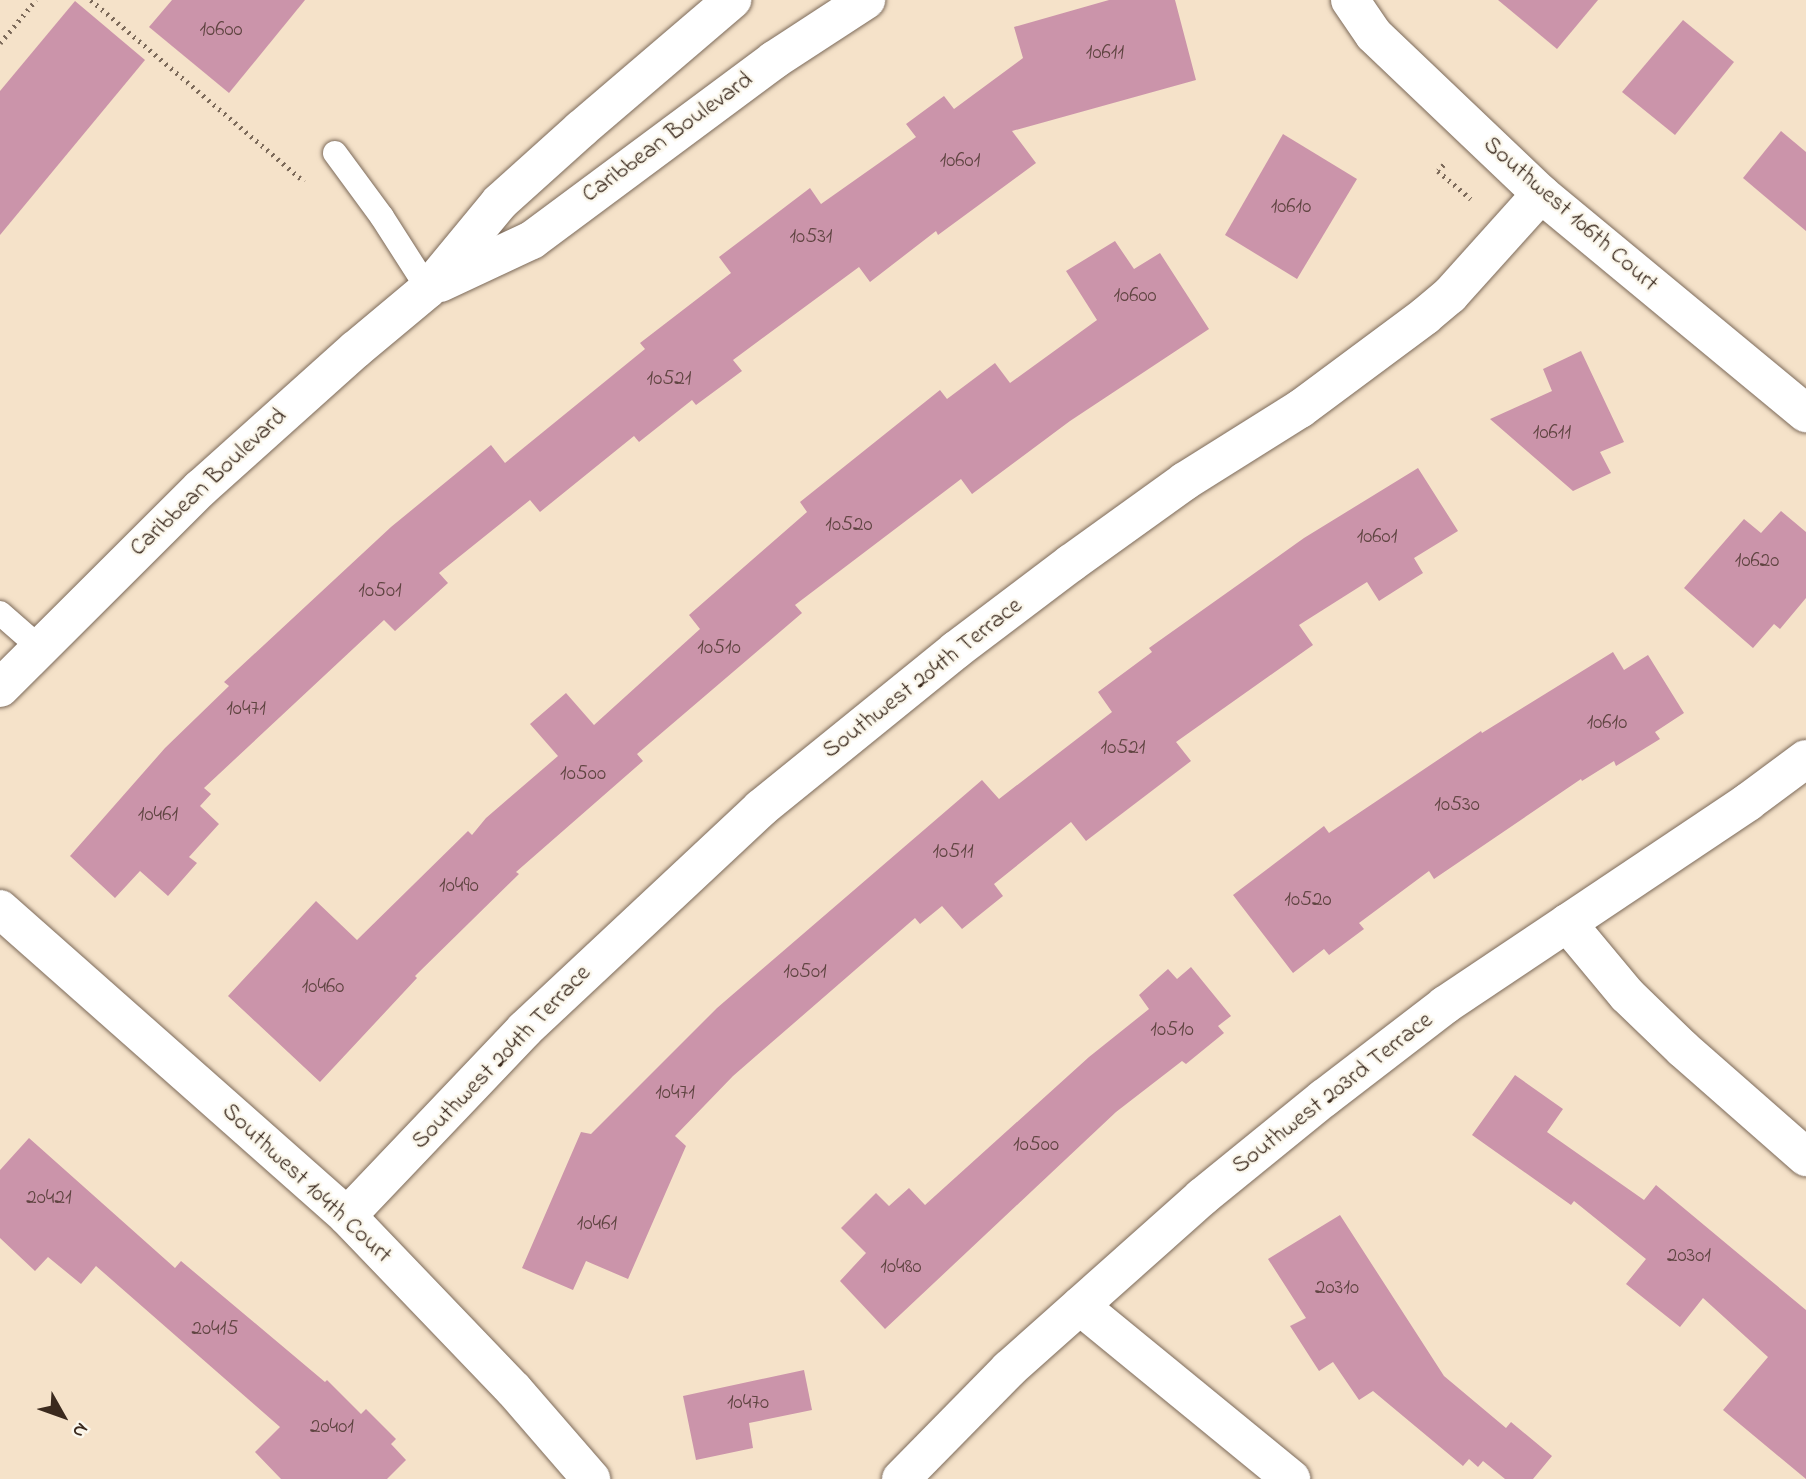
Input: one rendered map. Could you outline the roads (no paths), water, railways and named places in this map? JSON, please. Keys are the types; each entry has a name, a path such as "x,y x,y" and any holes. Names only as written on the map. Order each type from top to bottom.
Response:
{"street":[{"name":"Caribbean Boulevard","path":"0,688 201,488 428,289 500,202 732,0"},
{"name":"Caribbean Boulevard","path":"428,289 532,240 774,60 866,0"},
{"name":"Southwest 106th Court","path":"1350,0 1374,35 1541,194 1806,413"},
{"name":"Southwest 204th Terrace","path":"347,1216 525,1029 761,808 936,666 1071,563 1185,481 1300,409 1403,334 1450,295 1541,194"},
{"name":"Southwest 203rd Terrace","path":"901,1479 1009,1369 1202,1197 1324,1098 1445,1005 1748,802 1806,759"},
{"name":"Southwest 104th Court","path":"0,909 347,1216 514,1390 591,1479"},
{"path":"1567,923 1627,995 1739,1102 1806,1157"},
{"path":"1080,1306 1291,1479"}],"lane":[{"path":"335,153 382,217 428,289"},
{"path":"0,613 39,648"}]}
